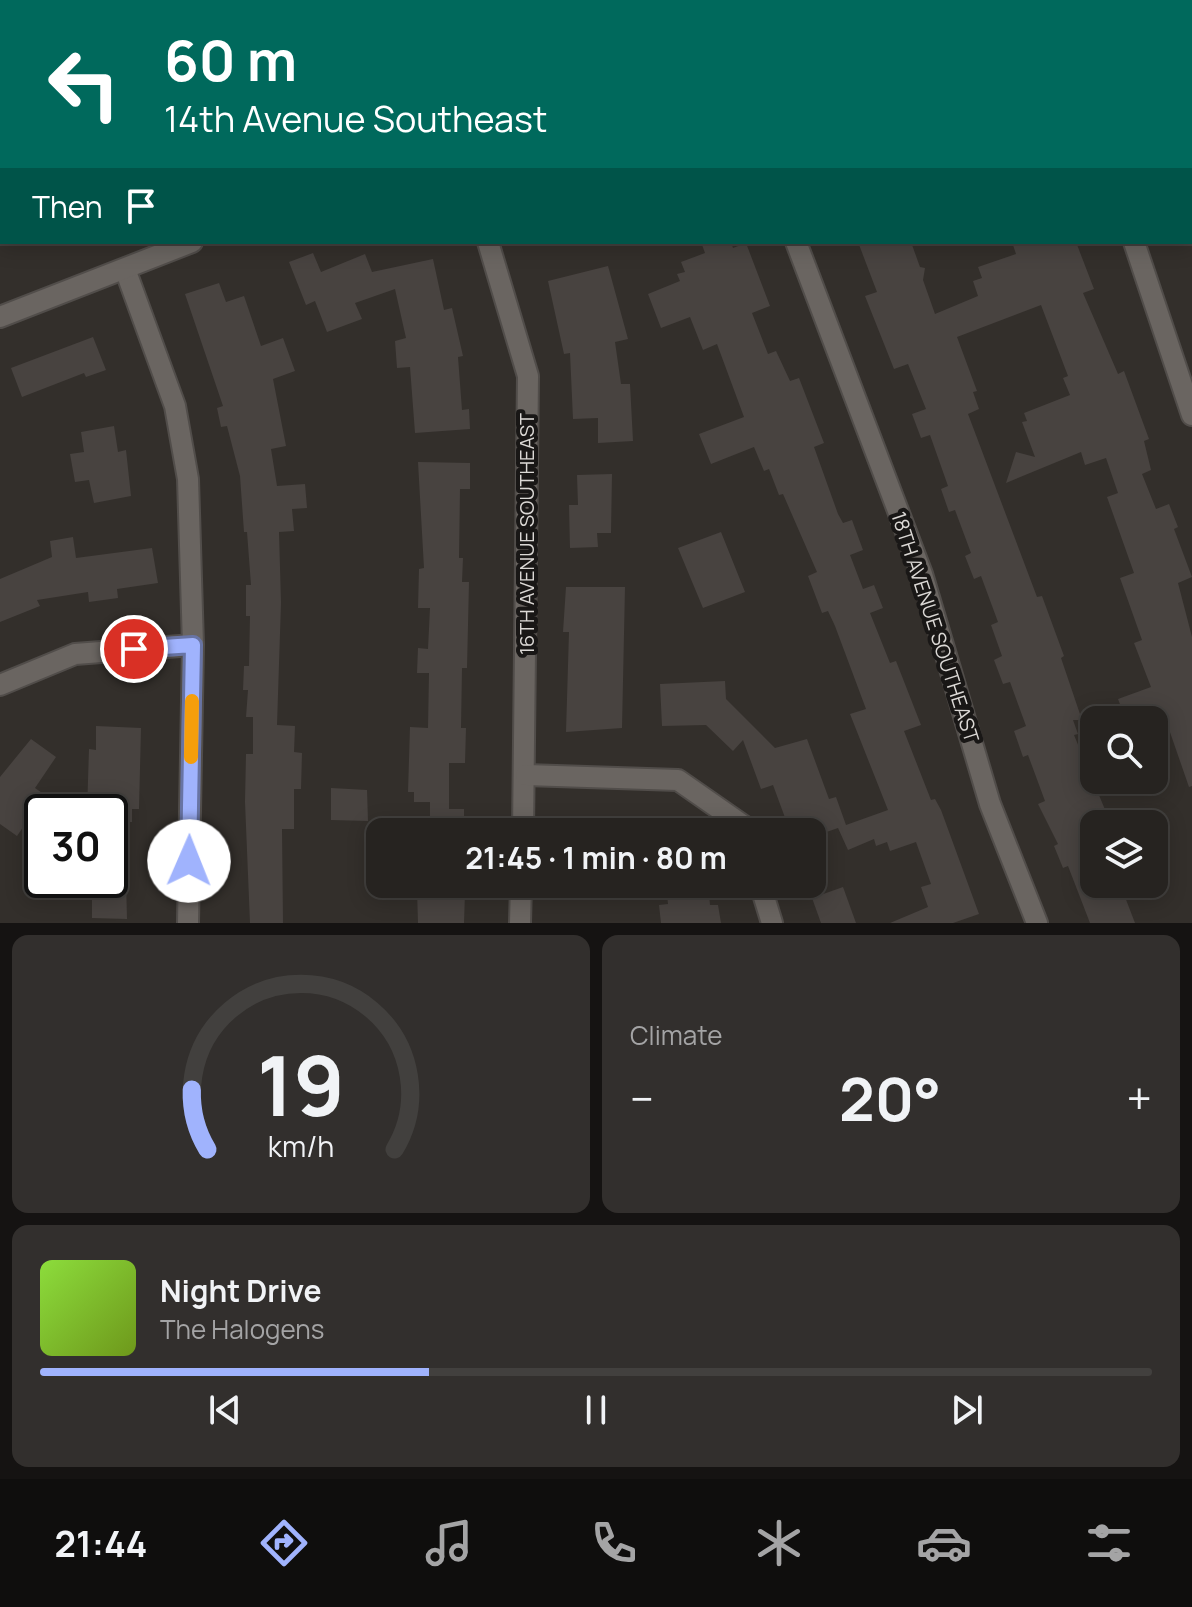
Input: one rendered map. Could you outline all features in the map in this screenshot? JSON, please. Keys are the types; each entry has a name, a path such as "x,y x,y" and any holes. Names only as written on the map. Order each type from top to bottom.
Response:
{"street":[{"path":"0,317 187,244"},
{"name":"16TH AVENUE SOUTHEAST","path":"489,244 528,376 524,818"},
{"name":"18TH AVENUE SOUTHEAST","path":"797,244 922,574 990,804 1037,923"},
{"path":"1135,244 1192,415"},
{"path":"125,269 175,406 188,479 193,645 188,923"},
{"path":"0,685 75,654 193,645"},
{"path":"526,775 678,780 733,818"},
{"path":"520,923 521,898"},
{"path":"764,898 772,923"}],"building":[{"path":"702,244 732,244 733,248 746,244 770,306 752,313 768,354 776,351 790,381 799,378 824,443 814,447 838,514 843,523 852,520 863,550 850,555 863,589 874,585 883,608 870,613 890,663 896,661 921,725 904,731 931,800 935,799 941,810 979,914 953,923 890,923 928,907 921,887 931,884 916,842 890,851 887,842 876,846 874,839 848,850 838,828 826,832 826,818 785,818 773,785 761,789 743,740 733,751 706,725 662,726 660,684 725,681 726,699 775,748 807,739 829,799 836,797 846,825 888,810 850,714 866,709 835,626 828,611 822,613 808,576 817,572 783,494 779,495 769,469 764,471 754,447 711,464 699,434 744,417 717,344 703,350 690,317 661,328 648,294 680,281 677,274 685,272 681,262 705,253"},
{"path":"859,244 912,244 920,267 925,268 923,280 935,314 978,296 973,281 982,278 978,267 1016,254 1013,244 1077,244 1094,289 1083,293 1118,374 1124,371 1149,439 1144,441 1151,470 1142,474 1156,509 1169,504 1178,527 1174,529 1192,577 1178,583 1192,637 1192,786 1189,787 1168,726 1168,706 1121,706 1118,699 1151,687 1134,643 1142,640 1120,578 1134,573 1107,497 1118,493 1106,458 1085,465 1081,452 1006,483 1016,452 1035,457 1022,422 1027,421 1024,413 1070,395 1063,378 1068,376 1041,305 957,337 977,391 973,392 979,409 968,414 1037,597 1042,596 1064,656 1061,658 1080,714 1080,720 1073,720 1078,734 1074,735 1080,749 1080,794 1099,794 1105,810 1080,810 1080,897 1068,866 1063,868 1054,846 1058,844 1038,804 1045,801 1028,755 1023,757 1014,731 1026,726 1010,682 1003,684 994,660 1002,656 991,625 998,622 981,576 974,579 965,556 971,553 955,510 949,512 941,489 948,486 930,435 921,438 912,414 926,409 908,364 894,369 865,296 877,292"},
{"path":"313,253 321,272 365,254 372,272 433,259 444,310 452,308 463,356 458,357 462,410 469,409 470,429 415,433 410,367 397,368 395,341 406,338 395,289 355,303 362,319 327,332 315,301 306,305 289,262"},
{"path":"608,266 628,339 615,342 621,384 630,384 633,441 598,443 598,418 573,419 570,353 564,354 548,281"},
{"path":"219,283 226,302 244,296 261,346 283,338 295,371 273,379 286,446 271,449 277,486 305,484 307,508 292,509 294,531 279,532 281,603 277,725 295,726 294,752 302,753 301,789 294,789 294,829 282,829 283,923 250,923 245,802 246,754 253,754 253,717 246,717 248,690 243,690 244,666 249,666 250,616 246,616 246,585 251,585 247,532 244,532 240,476 227,426 221,427 217,408 223,406 185,294"},
{"path":"93,337 106,370 86,377 84,373 22,397 11,368"},
{"path":"114,426 118,452 126,450 131,496 94,503 89,480 75,482 70,454 84,452 81,432"},
{"path":"418,462 470,463 470,489 460,489 459,558 463,558 462,582 469,582 467,668 462,668 461,728 466,728 465,763 449,763 449,809 464,809 464,818 430,818 430,802 414,802 414,792 408,792 410,727 428,728 429,673 417,673 418,648 428,649 430,608 418,608 419,569 424,568"},
{"path":"612,474 611,533 597,533 598,547 570,548 569,505 578,505 577,475"},
{"path":"721,532 745,592 703,608 678,548"},
{"path":"73,537 76,558 152,548 158,583 117,589 118,598 89,602 88,592 37,600 40,606 0,622 0,579 52,557 50,541"},
{"path":"566,587 625,587 622,728 566,732 569,632 563,632"},
{"path":"96,726 141,728 139,809 132,809 132,822 128,822 128,794 88,794 89,749 96,750"},
{"path":"31,739 56,757 35,788 44,794 24,794 24,826 17,836 0,824 0,777"},
{"path":"331,788 367,790 366,821 331,820"},
{"path":"843,887 856,923 821,923 812,898 826,898 826,893"},
{"path":"92,898 126,898 127,919 92,918"},
{"path":"417,898 465,898 464,923 418,923"},
{"path":"667,898 709,898 710,905 718,905 721,923 661,923 659,905 668,904"},
{"path":"1080,898 1125,898 1135,923 1090,923"}],"slow traffic":[{"path":"191,757 192,701"}],"route":[{"path":"134,649 193,645 189,861"}]}
